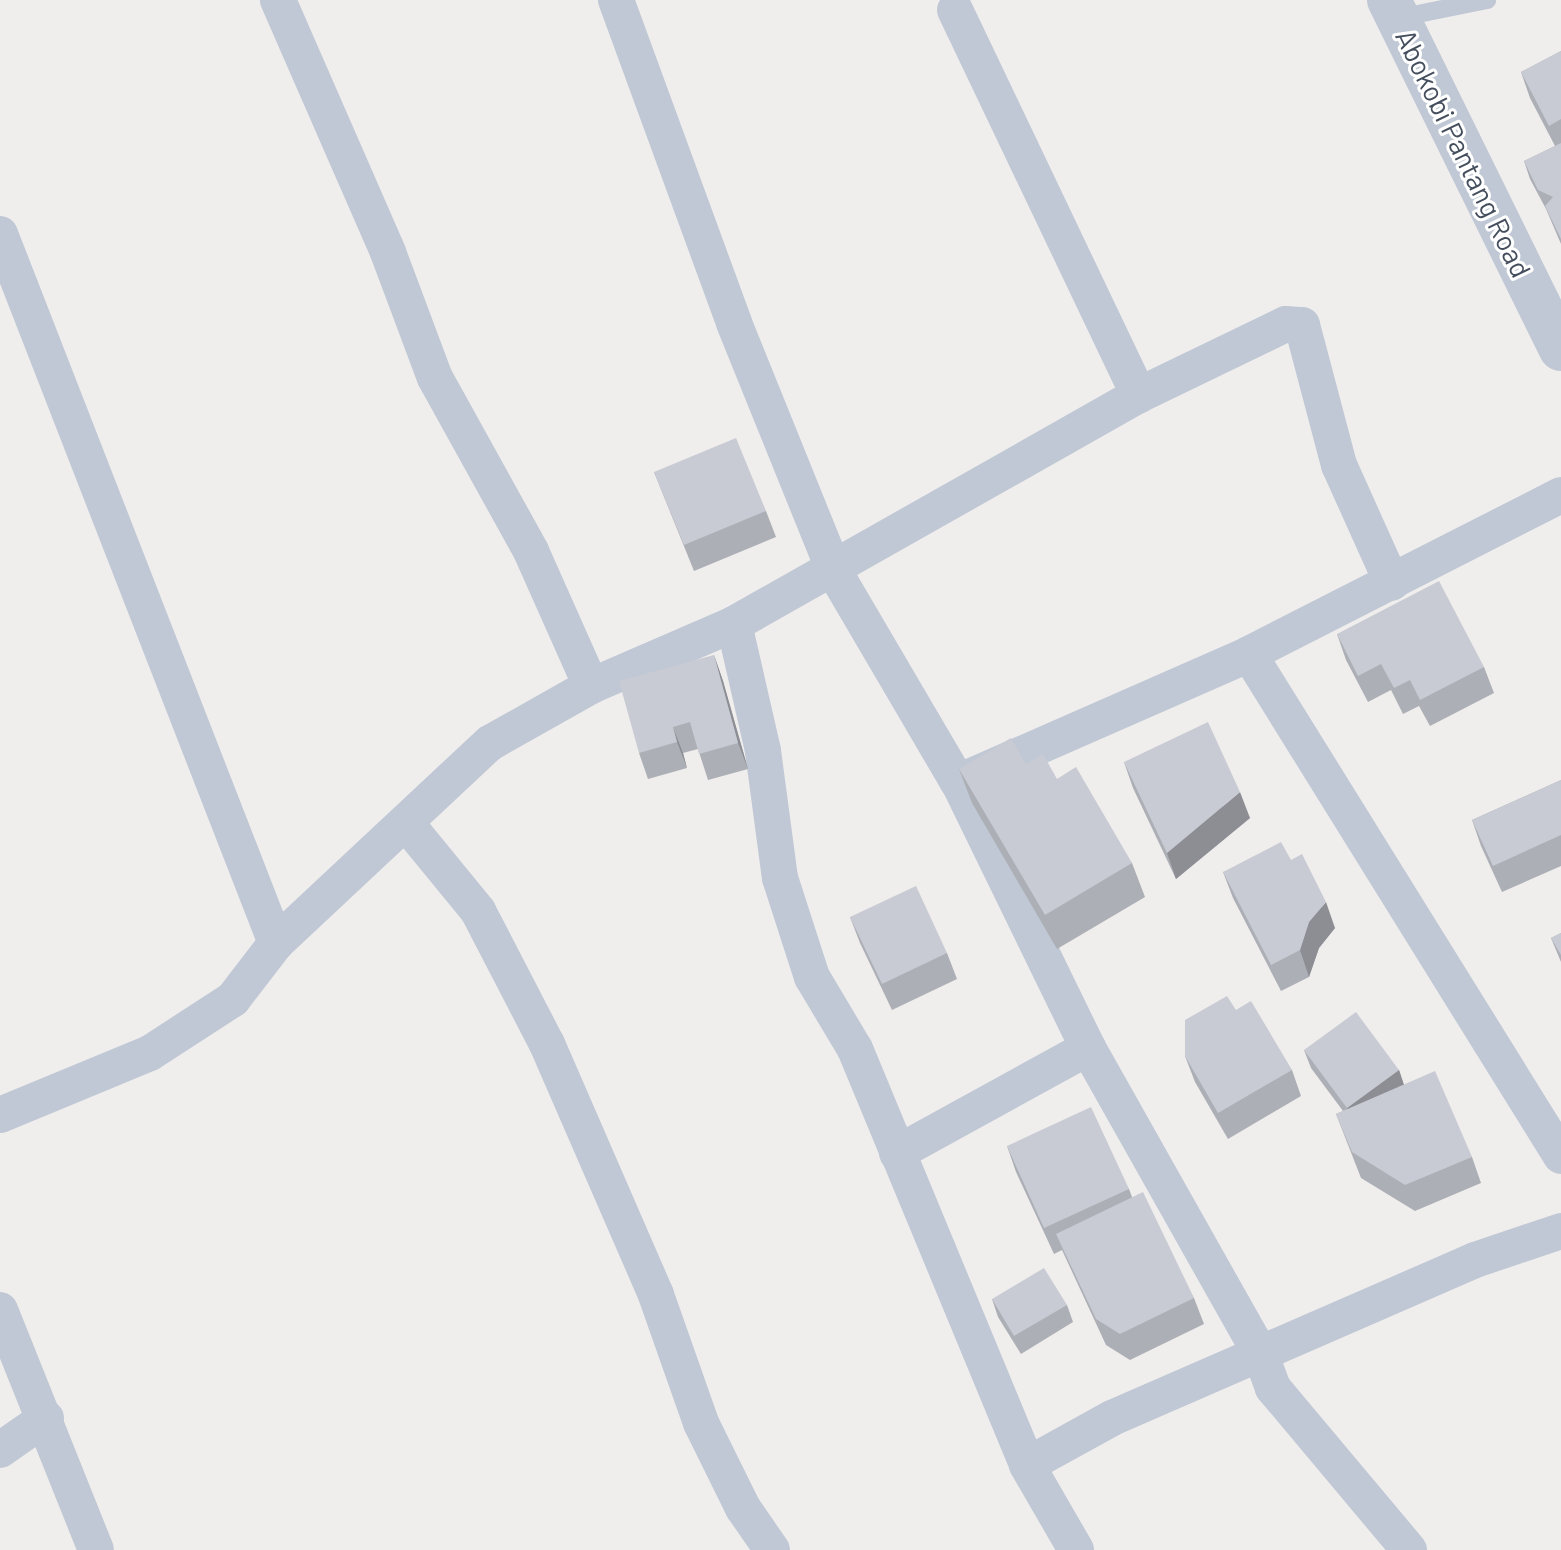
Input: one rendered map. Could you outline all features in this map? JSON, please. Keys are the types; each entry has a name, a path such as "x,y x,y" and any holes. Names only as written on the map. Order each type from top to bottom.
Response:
{"street":[{"path":"278,0 388,252 435,378 531,551 591,686"},
{"path":"616,0 734,323 834,571 958,782 1088,1048 1261,1355 1285,1408 1372,1501 1409,1550"},
{"name":"Abokobi Pantang Road","path":"1394,9 1561,349"},
{"path":"955,10 1139,395"},
{"path":"0,234 276,943"},
{"path":"0,1115 150,1053 233,999 276,943 490,743 591,686 734,624 834,571 1139,395 1286,324 1302,325 1339,465 1392,583"},
{"path":"958,782 1249,654 1561,495"},
{"path":"734,624 763,751 780,878 812,977 855,1049 1027,1465 1076,1550"},
{"path":"1249,654 1561,1156"},
{"path":"406,823 478,911 547,1044 656,1295 701,1423 743,1508 772,1550"},
{"path":"897,1153 1088,1048"},
{"path":"1027,1465 1112,1418 1475,1260 1561,1231"},
{"path":"0,1310 46,1418 96,1550"},
{"path":"0,1450 46,1418"}],"lane":[{"path":"1394,9 1487,0"}],"building":[{"path":"1561,51 1561,119 1549,126 1521,72"},
{"path":"1561,143 1561,239 1545,206 1553,197 1538,190 1524,161"},
{"path":"736,438 766,511 684,545 654,472"},
{"path":"1439,581 1484,667 1420,700 1410,680 1394,688 1381,664 1358,676 1337,634"},
{"path":"714,655 738,743 699,754 690,722 673,727 677,742 639,753 619,681"},
{"path":"1208,722 1240,792 1167,853 1124,762"},
{"path":"1011,738 1026,764 1043,754 1057,779 1076,767 1132,863 1045,915 959,769"},
{"path":"1561,780 1561,835 1493,866 1472,820"},
{"path":"1281,842 1291,860 1302,854 1326,902 1309,922 1300,950 1271,965 1223,872"},
{"path":"916,886 947,953 882,984 850,917"},
{"path":"1561,933 1561,955 1551,938"},
{"path":"1227,996 1236,1010 1251,1001 1292,1070 1218,1113 1185,1056 1185,1020"},
{"path":"1356,1012 1399,1070 1347,1108 1304,1050"},
{"path":"1435,1071 1472,1157 1405,1185 1352,1152 1336,1114"},
{"path":"1091,1107 1129,1189 1044,1228 1007,1146"},
{"path":"1143,1192 1194,1298 1120,1334 1096,1319 1056,1234"},
{"path":"1044,1268 1067,1305 1014,1336 992,1299"}]}
